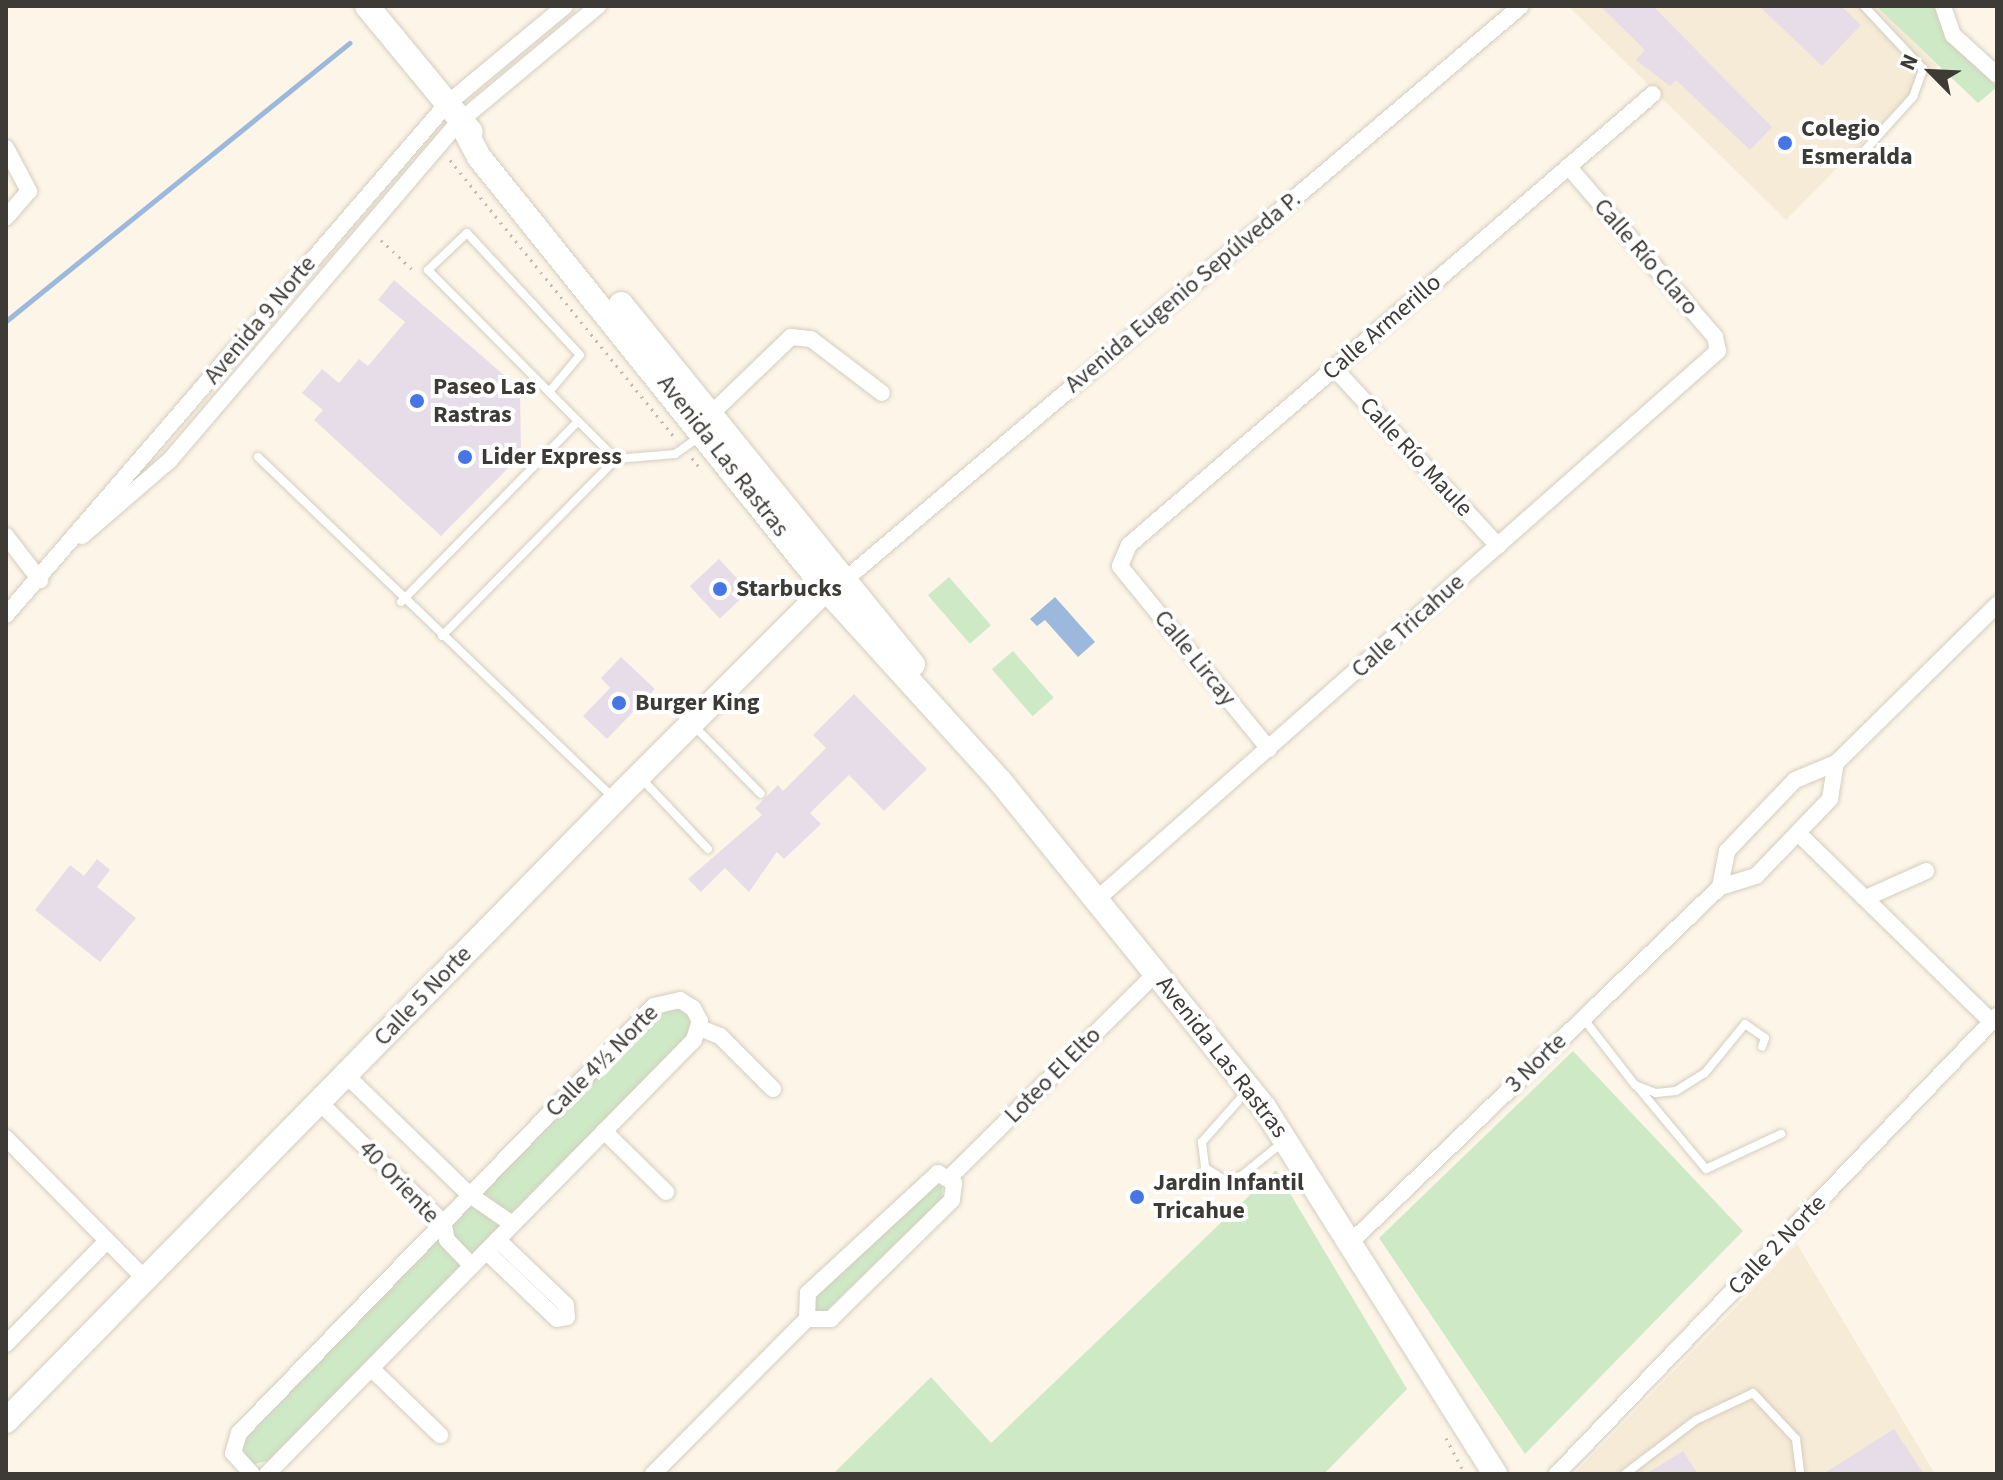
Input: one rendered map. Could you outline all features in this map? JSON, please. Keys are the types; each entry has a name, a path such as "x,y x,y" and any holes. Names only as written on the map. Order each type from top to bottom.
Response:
{"street":[{"name":"Avenida Las Rastras","path":"367,6 453,112 496,178 710,422 836,584 1249,1089 1287,1139 1353,1240 1495,1474"},
{"path":"453,112 538,28 565,6"},
{"path":"453,112 552,44 598,6"},
{"name":"Avenida Eugenio Sepúlveda P.","path":"836,584 1521,6"},
{"path":"1943,6 1953,35 1997,75"},
{"path":"538,28 552,44"},
{"name":"Calle Armerillo","path":"1120,566 1129,545 1653,94"},
{"name":"Avenida 9 Norte","path":"6,615 77,539 351,211 453,112"},
{"name":"Avenida 9 Norte","path":"77,539 130,501 206,419 368,226 453,112"},
{"path":"6,148 29,191 6,217"},
{"name":"Calle Río Claro","path":"1568,166 1715,337 1718,351"},
{"path":"351,211 368,226"},
{"path":"268,311 285,324"},
{"path":"710,422 791,337 811,339 882,393"},
{"name":"Calle Tricahue","path":"1096,900 1718,351"},
{"name":"Calle Río Maule","path":"1334,368 1498,546"},
{"path":"188,406 206,419"},
{"path":"6,536 40,580"},
{"name":"Calle Lircay","path":"1120,566 1269,749"},
{"name":"Calle 5 Norte","path":"6,1421 615,800 836,584"},
{"path":"1720,887 1727,851 1795,780 1836,763 1997,605"},
{"name":"3 Norte","path":"1353,1240 1720,887 1756,876 1830,799 1836,763"},
{"path":"1798,833 1994,1019"},
{"path":"1866,898 1926,871"},
{"name":"Loteo El Elto","path":"807,1319 803,1301 818,1283 924,1179 950,1177 1156,973"},
{"name":"Calle 4½ Norte","path":"252,1474 233,1453 235,1438 654,1006 687,1002 700,1028 604,1131 267,1474"},
{"name":"Calle 2 Norte","path":"1557,1474 1994,1019"},
{"path":"700,1028 720,1036 773,1089"},
{"name":"40 Oriente","path":"346,1075 470,1195 512,1224"},
{"name":"40 Oriente","path":"319,1102 443,1222 447,1240 472,1266"},
{"path":"604,1131 666,1192"},
{"path":"6,1138 145,1279"},
{"name":"Loteo El Elto","path":"653,1474 807,1319 831,1319 948,1204 955,1189 950,1177"},
{"path":"6,1344 107,1241"},
{"path":"492,1245 566,1305 567,1317 554,1317 492,1245"},
{"path":"372,1369 440,1435"}],"lane":[{"path":"1857,159 1913,97 1923,69 1864,6"},
{"path":"549,392 580,355 467,233 428,270 549,392 616,459"},
{"path":"401,602 578,421"},
{"path":"442,636 616,459 675,454 710,422"},
{"path":"258,457 401,602 442,636 615,800"},
{"path":"693,724 761,794"},
{"path":"639,776 708,849"},
{"path":"1583,1018 1706,1169 1781,1134"},
{"path":"1635,1085 1676,1091 1705,1073 1745,1024 1765,1038 1762,1047"},
{"path":"1249,1089 1202,1142 1205,1168 1225,1180 1241,1176 1287,1139"},
{"path":"1625,1474 1696,1420 1753,1393 1796,1439 1800,1474"}],"path":[{"path":"368,226 412,272 428,270"}],"shaded area":[{"name":"Colegio Esmeralda","path":"1568,6 1876,6 1938,66 1786,220"},
{"path":"1797,1244 1935,1474 1574,1474"}],"green space":[{"path":"1876,6 1936,6 1946,36 1997,87 1978,103"},
{"path":"949,577 991,625 970,644 928,595"},
{"path":"1013,651 1054,698 1033,716 992,669"},
{"path":"675,1006 690,1018 689,1035 268,1461 254,1464 242,1453 245,1436 652,1018"},
{"path":"1573,1051 1743,1231 1525,1454 1379,1238"},
{"path":"1276,1170 1407,1389 1324,1474 833,1474 931,1377 991,1443"},
{"path":"930,1185 942,1186 942,1198 825,1312 815,1313 813,1300"}],"water":[{"path":"1055,597 1095,642 1078,657 1045,620 1037,626 1030,619"}],"building":[{"path":"1600,6 1653,6 1772,127 1750,150 1676,80 1670,86 1636,60 1645,50"},
{"path":"1759,6 1841,6 1861,25 1822,66"},
{"name":"Paseo Las Rastras","path":"394,280 520,389 521,455 441,536 314,420 323,410 302,393 322,369 339,383 359,359 368,366 405,322 378,300"},
{"name":"Starbucks","path":"719,559 749,591 720,618 690,586"},
{"name":"Burger King","path":"621,657 655,689 607,739 583,716 610,688 601,678"},
{"path":"854,694 927,769 884,811 849,775 810,813 821,824 784,859 777,852 749,892 725,868 701,892 688,879 762,815 755,808 778,785 783,791 826,748 813,735"},
{"path":"97,859 110,870 97,887 136,918 100,962 35,910 70,865 84,876"},
{"path":"1894,1429 1924,1474 1823,1474"},
{"path":"1683,1451 1698,1474 1646,1474"}],"waterway":[{"path":"6,321 349,43"}],"place":[{"name":"Colegio Esmeralda","path":"1785,143"},
{"name":"Paseo Las Rastras","path":"417,401"},
{"name":"Lider Express","path":"465,457"},
{"name":"Starbucks","path":"720,589"},
{"name":"Burger King","path":"619,703"},
{"name":"Jardin Infantil Tricahue","path":"1137,1197"}]}
